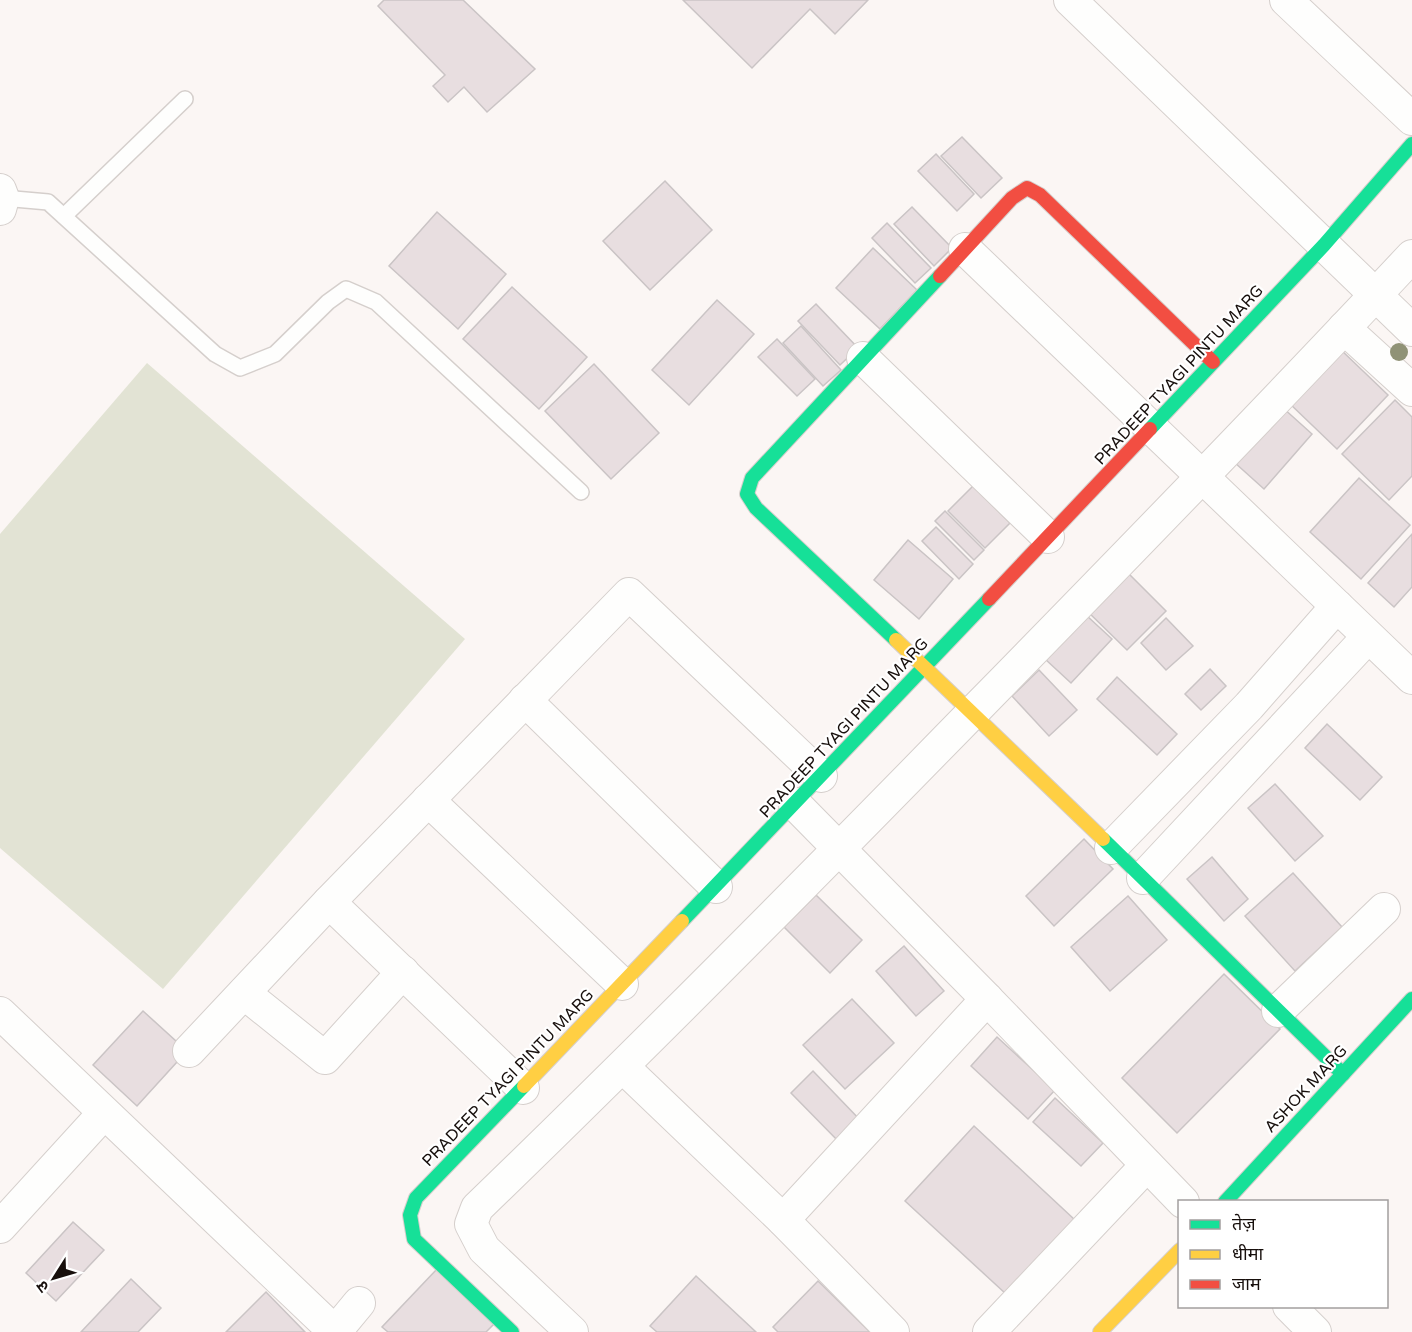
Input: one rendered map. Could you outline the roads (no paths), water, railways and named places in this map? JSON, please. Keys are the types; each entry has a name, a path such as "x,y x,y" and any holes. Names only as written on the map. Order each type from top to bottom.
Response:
{"street":[{"path":"1070,0 1412,330"},
{"path":"1286,0 1412,119"},
{"name":"PRADEEP TYAGI PINTU MARG","path":"512,1332 414,1239 410,1215 416,1198 716,887 1324,245 1412,144"},
{"path":"1213,362 1040,195 1027,188 1012,198 752,478 747,494 756,508 973,712 1343,1074"},
{"path":"965,249 1412,678"},
{"path":"572,1332 483,1249 471,1224 477,1208 623,1067 839,849 1202,477 1412,256"},
{"path":"1344,328 1412,390"},
{"path":"863,358 1048,537"},
{"path":"189,1051 329,902 629,594 821,776"},
{"path":"1111,848 1250,706 1337,606"},
{"path":"1143,878 1368,637"},
{"path":"525,700 716,887"},
{"path":"428,800 622,984"},
{"path":"795,804 1181,1200"},
{"path":"329,902 523,1088"},
{"path":"1278,1011 1384,909"},
{"path":"244,993 325,1058 403,972"},
{"path":"783,1220 987,999"},
{"name":"ASHOK MARG","path":"1227,1200 1412,999"},
{"path":"0,1013 335,1332 359,1304"},
{"path":"623,1067 783,1220 893,1332"},
{"path":"0,1227 104,1113"},
{"path":"989,1332 1147,1165"},
{"path":"1100,1332 1178,1251"},
{"path":"1291,1308 1315,1332"}],"lane":[{"path":"64,216 185,99"},
{"path":"1,199 48,202 215,354 240,368 275,354 328,302 346,289 376,302 581,492"}]}
